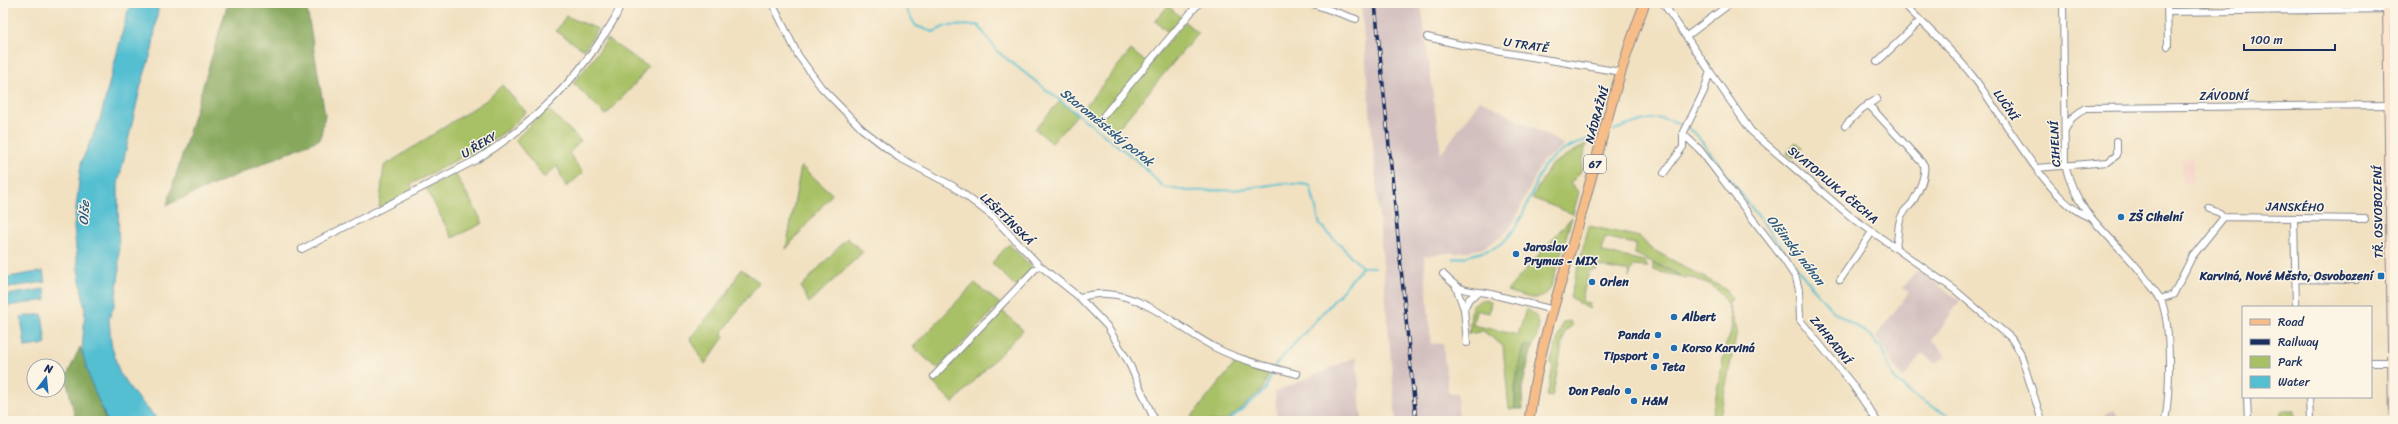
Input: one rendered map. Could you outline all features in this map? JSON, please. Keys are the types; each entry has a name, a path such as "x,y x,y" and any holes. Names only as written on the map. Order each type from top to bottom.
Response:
{"main road":[{"path":"1637,3 1639,18"},
{"name":"NÁDRAŽNÍ","path":"1530,421 1540,363 1554,310 1622,72 1645,3"}],"street":[{"name":"U ŘEKY","path":"302,249 476,160 504,143 569,81 597,45 620,3"},
{"name":"LEŠETÍNSKÁ","path":"772,3 798,55 821,87 862,129 898,156 959,190 990,215 1039,265 1078,297 1107,326 1128,361 1155,421"},
{"path":"1104,115 1199,3"},
{"path":"1310,3 1356,20"},
{"name":"SVATOPLUKA ČECHA","path":"1663,3 1751,131 1850,216 1955,290 2012,338 2020,352 2042,421"},
{"path":"1686,36 1731,3"},
{"name":"LUČNÍ","path":"1903,3 1974,78 2037,168 2068,205 2079,215 2090,217"},
{"name":"CIHELNÍ","path":"2063,3 2065,165 2070,183 2077,199 2090,217 2138,268 2160,299 2166,319 2168,338 2165,421"},
{"path":"2168,3 2168,46"},
{"path":"2168,12 2389,7"},
{"name":"TŘ. OSVOBOZENÍ","path":"2389,7 2394,362 2393,421"},
{"path":"1877,62 1920,21"},
{"name":"U TRATĚ","path":"1427,36 1466,46 1622,72"},
{"path":"1664,173 1683,147 1685,129 1704,91 1710,71"},
{"path":"1845,126 1868,104 1877,99"},
{"path":"1868,104 1924,165 1924,172 1916,195 1902,215 1899,226 1900,238 1895,248"},
{"name":"ZÁVODNÍ","path":"2065,130 2072,118 2085,108 2391,105"},
{"name":"ZAHRADNÍ","path":"1685,129 1796,278 1799,290 1800,320 1852,384 1877,421"},
{"path":"2037,168 2108,162 2116,156 2117,141"},
{"name":"JANSKÉHO","path":"2209,209 2222,215 2365,219"},
{"path":"2160,299 2173,295 2192,257 2222,215"},
{"path":"2294,218 2296,306"},
{"path":"1840,280 1872,232"},
{"path":"934,376 1039,265"},
{"path":"1443,274 1456,287 1464,309 1467,343"},
{"path":"2296,279 2356,280"},
{"path":"1456,287 1476,294 1487,293 1554,310"},
{"path":"1078,297 1106,294 1126,298 1156,311 1218,349 1251,362 1297,374"},
{"path":"1464,309 1469,299 1476,294"},
{"path":"2372,362 2394,362"},
{"path":"2247,398 2248,421"},
{"path":"2309,398 2310,421"}],"shaded area":[{"path":"1361,3 1421,3 1441,154 1480,100 1565,145 1542,162 1515,219 1510,228 1501,237 1483,248 1454,254 1453,252 1424,256 1431,344 1443,343 1448,393 1457,393 1459,421 1396,421"},
{"path":"2181,158 2193,158 2193,182 2182,183"},
{"path":"1917,270 1960,301 1932,341 1947,356 1935,363 1922,353 1903,379 1876,336 1909,292 1903,287"},
{"path":"1356,357 1362,421 1277,421 1275,392"},
{"path":"2114,410 2121,421 2096,421"}],"green space":[{"path":"228,3 306,3 325,115 320,139 167,205"},
{"path":"2171,3 2395,3 2395,7 2171,9"},
{"path":"1168,6 1181,17 1168,32 1155,21"},
{"path":"566,16 598,29 584,50 556,31"},
{"path":"1185,22 1198,33 1116,131 1100,118 1096,121 1082,110 1131,50 1149,65"},
{"path":"607,39 648,67 633,86 606,115 573,83 594,58"},
{"path":"502,85 526,112 509,129 487,144 490,148 480,154 477,149 411,184 413,190 379,208 384,166 488,99"},
{"path":"1060,101 1077,115 1052,143 1035,129"},
{"path":"547,108 581,141 569,153 583,173 566,187 557,166 544,178 515,140"},
{"path":"1796,142 1802,147 1793,158 1787,153"},
{"path":"1586,144 1581,171 1570,184 1579,192 1573,214 1532,198 1551,165"},
{"path":"801,166 832,194 786,249"},
{"path":"455,173 483,223 452,238 426,188"},
{"path":"1572,217 1551,287 1547,293 1542,297 1531,298 1507,291"},
{"path":"1589,226 1640,237 1650,248 1725,289 1732,299 1728,303 1737,330 1719,421 1711,421 1726,344 1730,337 1731,329 1730,312 1723,297 1711,285 1705,282 1687,276 1686,278 1653,270 1653,264 1680,275 1635,254 1635,244 1605,237 1602,252 1644,261 1648,267 1633,266 1629,277 1630,272 1598,266 1597,270 1589,271 1582,299 1584,303 1590,304 1589,309 1570,297"},
{"path":"847,238 863,252 809,303 801,287"},
{"path":"1009,244 1033,268 1016,287 992,263"},
{"path":"741,269 759,282 722,333 724,337 705,364 690,338 727,294"},
{"path":"975,283 1000,304 938,369 913,347"},
{"path":"1483,299 1491,301 1489,313 1476,310 1473,325 1518,335 1526,309 1536,316 1538,321 1538,332 1532,348 1532,346 1523,347 1515,386 1515,409 1509,409 1503,346 1483,331 1469,334 1472,305"},
{"path":"1000,309 1023,330 953,403 932,382"},
{"path":"1570,321 1573,325 1565,331 1552,397 1547,396 1553,367 1550,363 1563,322"},
{"path":"1528,345 1532,348 1522,388 1523,409 1515,409 1519,362 1523,347"},
{"path":"80,347 106,421 76,421 66,378"},
{"path":"1238,360 1271,369 1262,390 1226,421 1188,421"},
{"path":"2281,411 2294,411 2294,421 2281,421"}],"water":[{"name":"Olše","path":"130,3 159,3 152,50 141,85 118,184 119,274 115,303 109,319 111,343 119,372 135,395 159,421 107,421 90,380 82,351 85,310 78,269 74,227 81,163 100,119"},
{"path":"43,271 45,282 4,288 3,278"},
{"path":"45,289 46,300 8,306 6,295"},
{"path":"42,314 46,344 25,347 21,317"}],"waterway":[{"name":"Staroměstský potok","path":"902,3 916,26 933,32 946,26 978,25 998,52 1140,163 1163,187 1188,191 1233,190 1284,183 1310,185 1320,225 1362,267 1375,267"},
{"name":"Olšinský náhon","path":"1614,130 1637,122 1656,118 1675,122 1685,126 1696,134 1814,290 1833,311 1868,334 1881,348 1894,378 1908,392 1957,421"},
{"name":"Olšinský náhon","path":"1454,259 1486,251 1505,241 1519,222 1544,166 1567,148 1594,137"},
{"name":"Staroměstský potok","path":"1228,421 1265,390 1276,364 1338,296 1362,267"}],"railway":[{"path":"1375,3 1416,421"}],"place":[{"name":"ZŠ Cihelní","path":"2121,217"},
{"name":"Jaroslav Prymus - MIX","path":"1516,254"},
{"name":"Karviná, Nové Město, Osvobození","path":"2381,276"},
{"name":"Orlen","path":"1592,282"},
{"name":"Albert","path":"1674,317"},
{"name":"Panda","path":"1658,335"},
{"name":"Korso Karviná","path":"1674,348"},
{"name":"Tipsport","path":"1656,356"},
{"name":"Teta","path":"1654,367"},
{"name":"Don Pealo","path":"1628,391"},
{"name":"H&M","path":"1634,401"}]}
